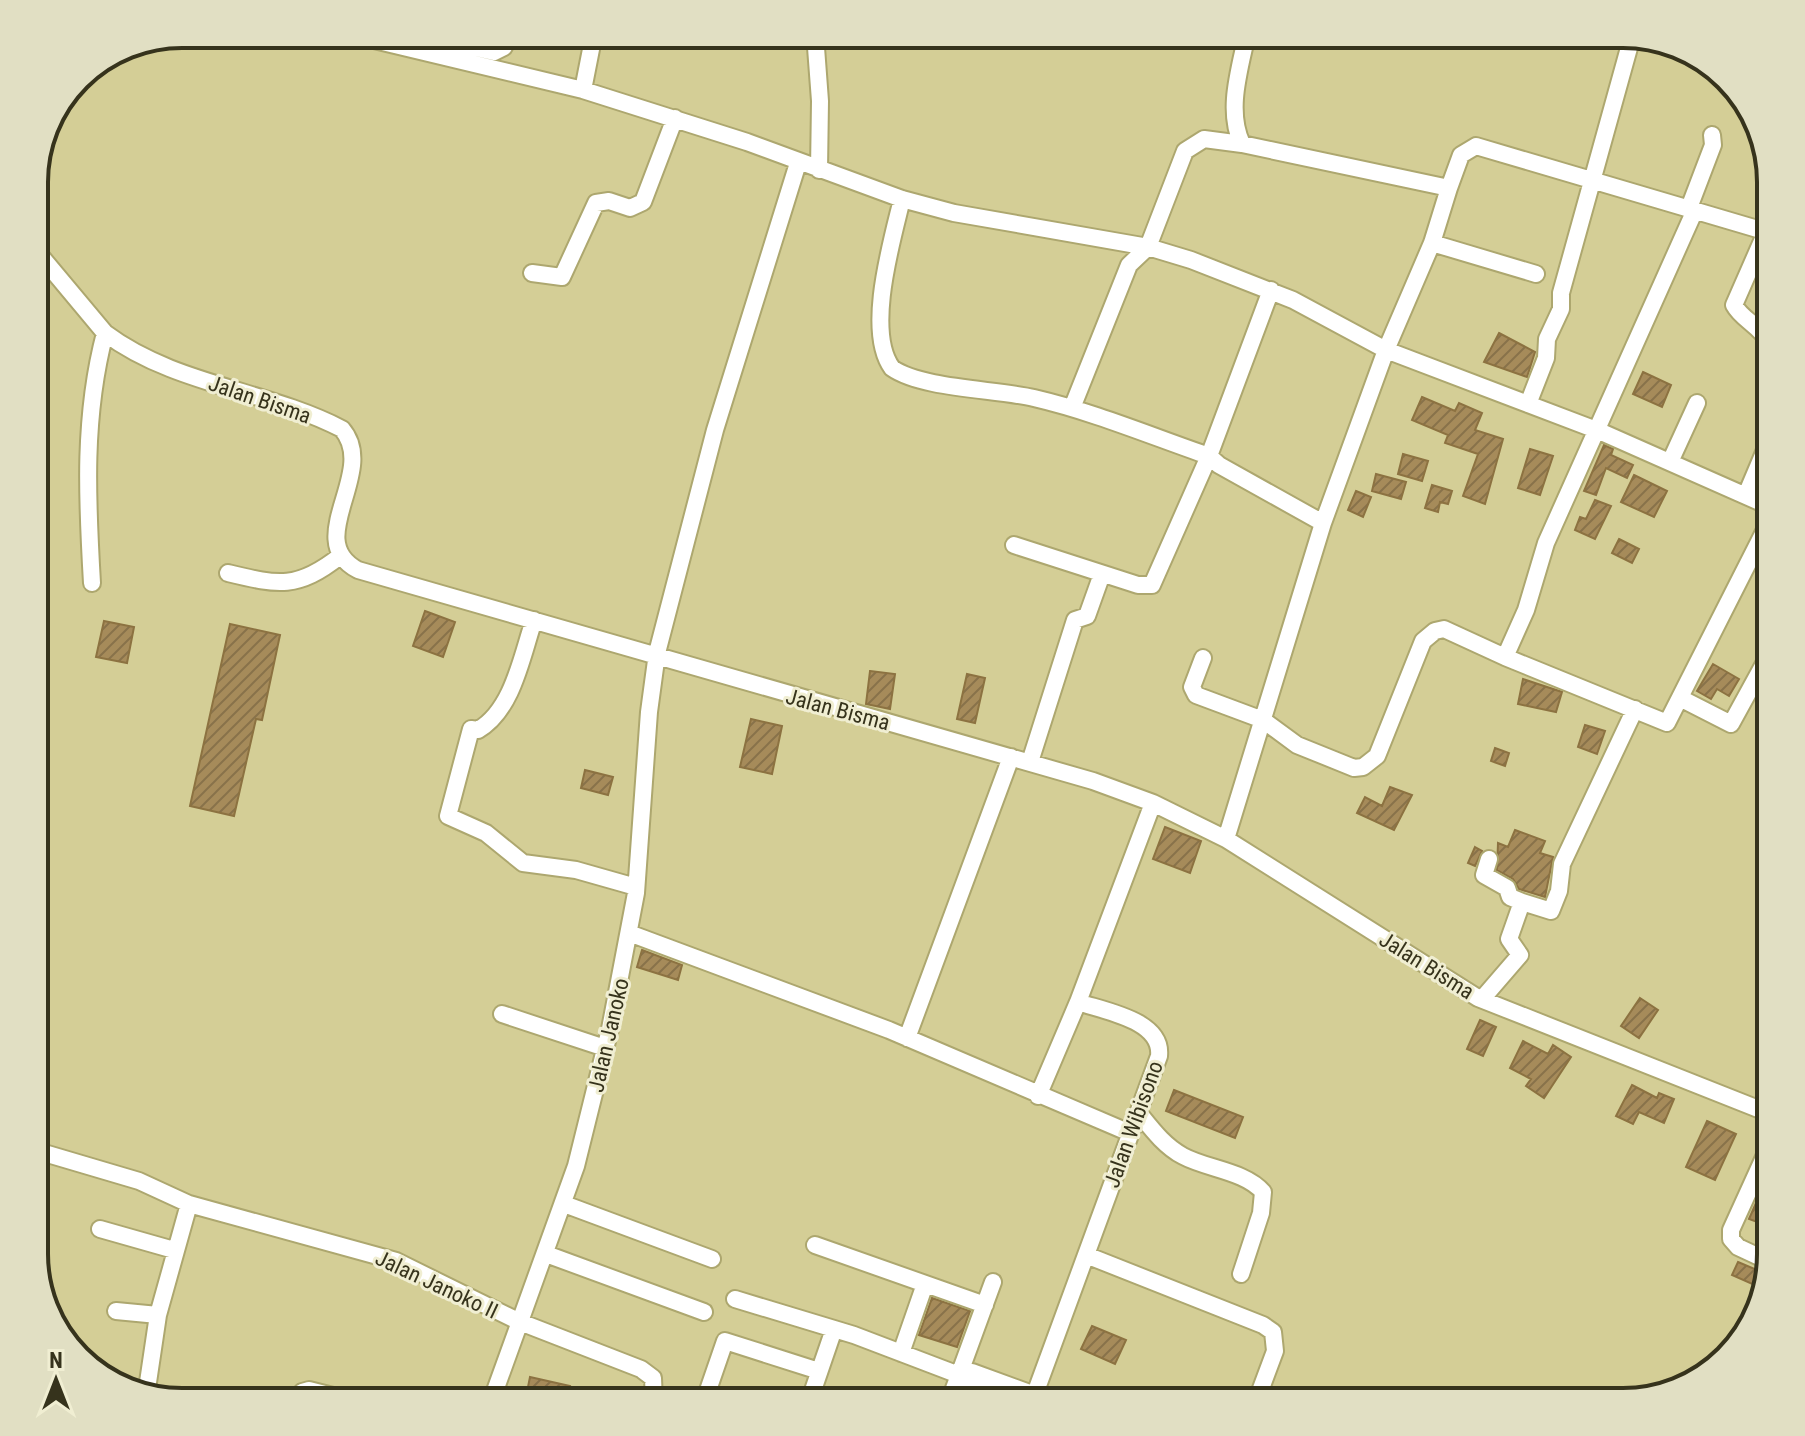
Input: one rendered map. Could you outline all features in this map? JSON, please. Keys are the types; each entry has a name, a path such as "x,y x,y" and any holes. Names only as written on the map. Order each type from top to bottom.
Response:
{"street":[{"path":"408,48 583,90 675,118 902,199 1007,224 1148,247 1271,290 1344,324 1386,350 1599,431 1757,500"},
{"path":"476,48 494,52 502,48"},
{"path":"583,90 591,48"},
{"path":"816,48 820,101 819,170"},
{"path":"1242,144 1236,131 1235,105 1245,48"},
{"path":"1528,404 1546,358 1547,339 1561,309 1561,293 1629,48"},
{"path":"532,273 562,277 596,203 609,201 630,208 643,202 675,118"},
{"path":"1505,657 1526,610 1546,543 1599,431 1692,209 1713,145 1712,135"},
{"path":"1072,408 1129,265 1148,247 1188,147 1204,139 1242,144 1449,188"},
{"path":"1226,839 1323,523 1386,350 1432,243 1461,155 1476,146 1757,228"},
{"name":"Jalan Janoko","path":"496,1388 564,1204 605,1048 636,887 647,726 657,653 715,430 798,163"},
{"path":"902,199 885,267 881,331 884,354 892,368 920,379 1012,393 1072,408 1209,456 1219,465 1323,523"},
{"path":"1432,243 1536,274"},
{"path":"1757,257 1734,305 1757,325"},
{"name":"Jalan Bisma","path":"48,265 105,333 153,361 342,429 354,450 353,471 336,535 340,556 358,570 1030,762 1153,803 1226,839 1482,999 1757,1108"},
{"path":"1014,545 1144,587 1156,581 1209,456 1271,290"},
{"path":"92,583 87,433 92,387 105,333"},
{"path":"1670,462 1697,403"},
{"path":"1746,495 1757,469"},
{"path":"1203,658 1193,691 1263,720 1297,745 1354,768 1363,767 1377,756 1423,641 1444,629 1667,723 1757,546"},
{"path":"228,573 286,585 313,575 340,556"},
{"path":"1030,762 1075,620 1087,616 1102,574"},
{"path":"534,620 508,694 486,726 471,729 448,816 486,833 523,863 576,870 636,887"},
{"path":"1680,698 1731,724 1757,677"},
{"path":"1489,859 1484,875 1507,888 1510,897 1551,911 1559,891 1562,864 1635,709"},
{"path":"907,1038 1011,757"},
{"path":"1038,1096 1078,1002 1153,803"},
{"path":"1482,999 1520,955 1509,939 1522,902"},
{"path":"629,933 907,1038 1130,1133"},
{"name":"Jalan Wibisono","path":"1038,1388 1157,1067 1159,1042 1141,1025 1078,1002"},
{"path":"502,1014 605,1048"},
{"path":"1138,1112 1168,1147 1241,1178 1263,1192 1261,1213 1241,1274"},
{"name":"Jalan Janoko II","path":"48,1154 139,1181 189,1204 396,1261 520,1322 648,1373 656,1388"},
{"path":"1757,1173 1731,1230 1731,1239 1738,1247 1757,1256"},
{"path":"148,1383 158,1315 189,1204"},
{"path":"564,1204 712,1259"},
{"path":"100,1229 174,1250"},
{"path":"815,1245 985,1305"},
{"path":"546,1254 704,1312"},
{"path":"1086,1255 1263,1325 1273,1332 1275,1351 1261,1388"},
{"path":"954,1388 993,1282"},
{"path":"901,1353 925,1284"},
{"path":"735,1299 901,1353 959,1375 967,1385 975,1388"},
{"path":"116,1311 158,1315"},
{"path":"816,1388 834,1329"},
{"path":"711,1388 725,1341 819,1371"},
{"path":"959,1375 972,1372 1010,1388"}],"building":[{"path":"1499,333 1535,352 1527,377 1484,362"},
{"path":"1643,372 1671,385 1662,407 1633,394"},
{"path":"1422,397 1455,411 1459,403 1482,413 1475,430 1503,439 1485,504 1463,496 1478,454 1445,443 1448,435 1412,420"},
{"path":"1604,445 1613,449 1611,455 1633,465 1627,478 1606,468 1596,495 1584,491"},
{"path":"1530,449 1553,456 1540,495 1518,488"},
{"path":"1403,454 1428,461 1422,481 1398,474"},
{"path":"1376,474 1406,482 1401,499 1372,491"},
{"path":"1634,475 1667,491 1654,517 1621,502"},
{"path":"1432,485 1452,491 1448,504 1440,502 1438,512 1425,508"},
{"path":"1356,491 1371,497 1363,517 1348,510"},
{"path":"1595,500 1611,506 1595,539 1575,530 1580,517 1586,519"},
{"path":"1619,539 1639,549 1632,563 1612,553"},
{"path":"425,611 455,622 443,657 413,646"},
{"path":"104,621 134,627 127,663 96,657"},
{"path":"230,624 280,635 262,720 256,719 234,816 190,806"},
{"path":"1713,664 1739,679 1729,696 1717,689 1711,699 1697,691"},
{"path":"870,671 895,674 890,709 866,704"},
{"path":"967,674 985,678 975,723 957,719"},
{"path":"1523,679 1562,692 1556,712 1518,704"},
{"path":"751,719 782,726 772,774 740,767"},
{"path":"1585,725 1605,731 1597,754 1578,747"},
{"path":"1495,748 1509,753 1505,766 1491,761"},
{"path":"585,770 613,777 608,795 581,788"},
{"path":"1390,787 1412,795 1394,830 1357,813 1365,797 1382,806"},
{"path":"1165,827 1201,841 1190,873 1153,859"},
{"path":"1515,830 1545,841 1540,853 1553,857 1545,897 1519,889 1513,879 1497,870 1498,843 1508,847"},
{"path":"1475,847 1482,851 1475,866 1468,863"},
{"path":"642,950 682,965 678,980 637,967"},
{"path":"1640,998 1658,1010 1639,1038 1621,1026"},
{"path":"1480,1020 1496,1027 1483,1056 1467,1049"},
{"path":"1523,1041 1548,1054 1553,1045 1571,1057 1544,1098 1526,1086 1531,1079 1510,1068"},
{"path":"1632,1085 1657,1098 1659,1093 1674,1099 1664,1123 1639,1112 1633,1124 1616,1116"},
{"path":"1174,1090 1243,1117 1235,1138 1166,1111"},
{"path":"1707,1121 1736,1134 1715,1180 1686,1167"},
{"path":"1757,1201 1757,1222 1749,1219"},
{"path":"1738,1262 1756,1270 1753,1284 1732,1275"},
{"path":"932,1298 970,1311 957,1347 919,1335"},
{"path":"1092,1326 1126,1340 1115,1364 1081,1349"},
{"path":"530,1377 570,1386 570,1388 528,1388"}]}
